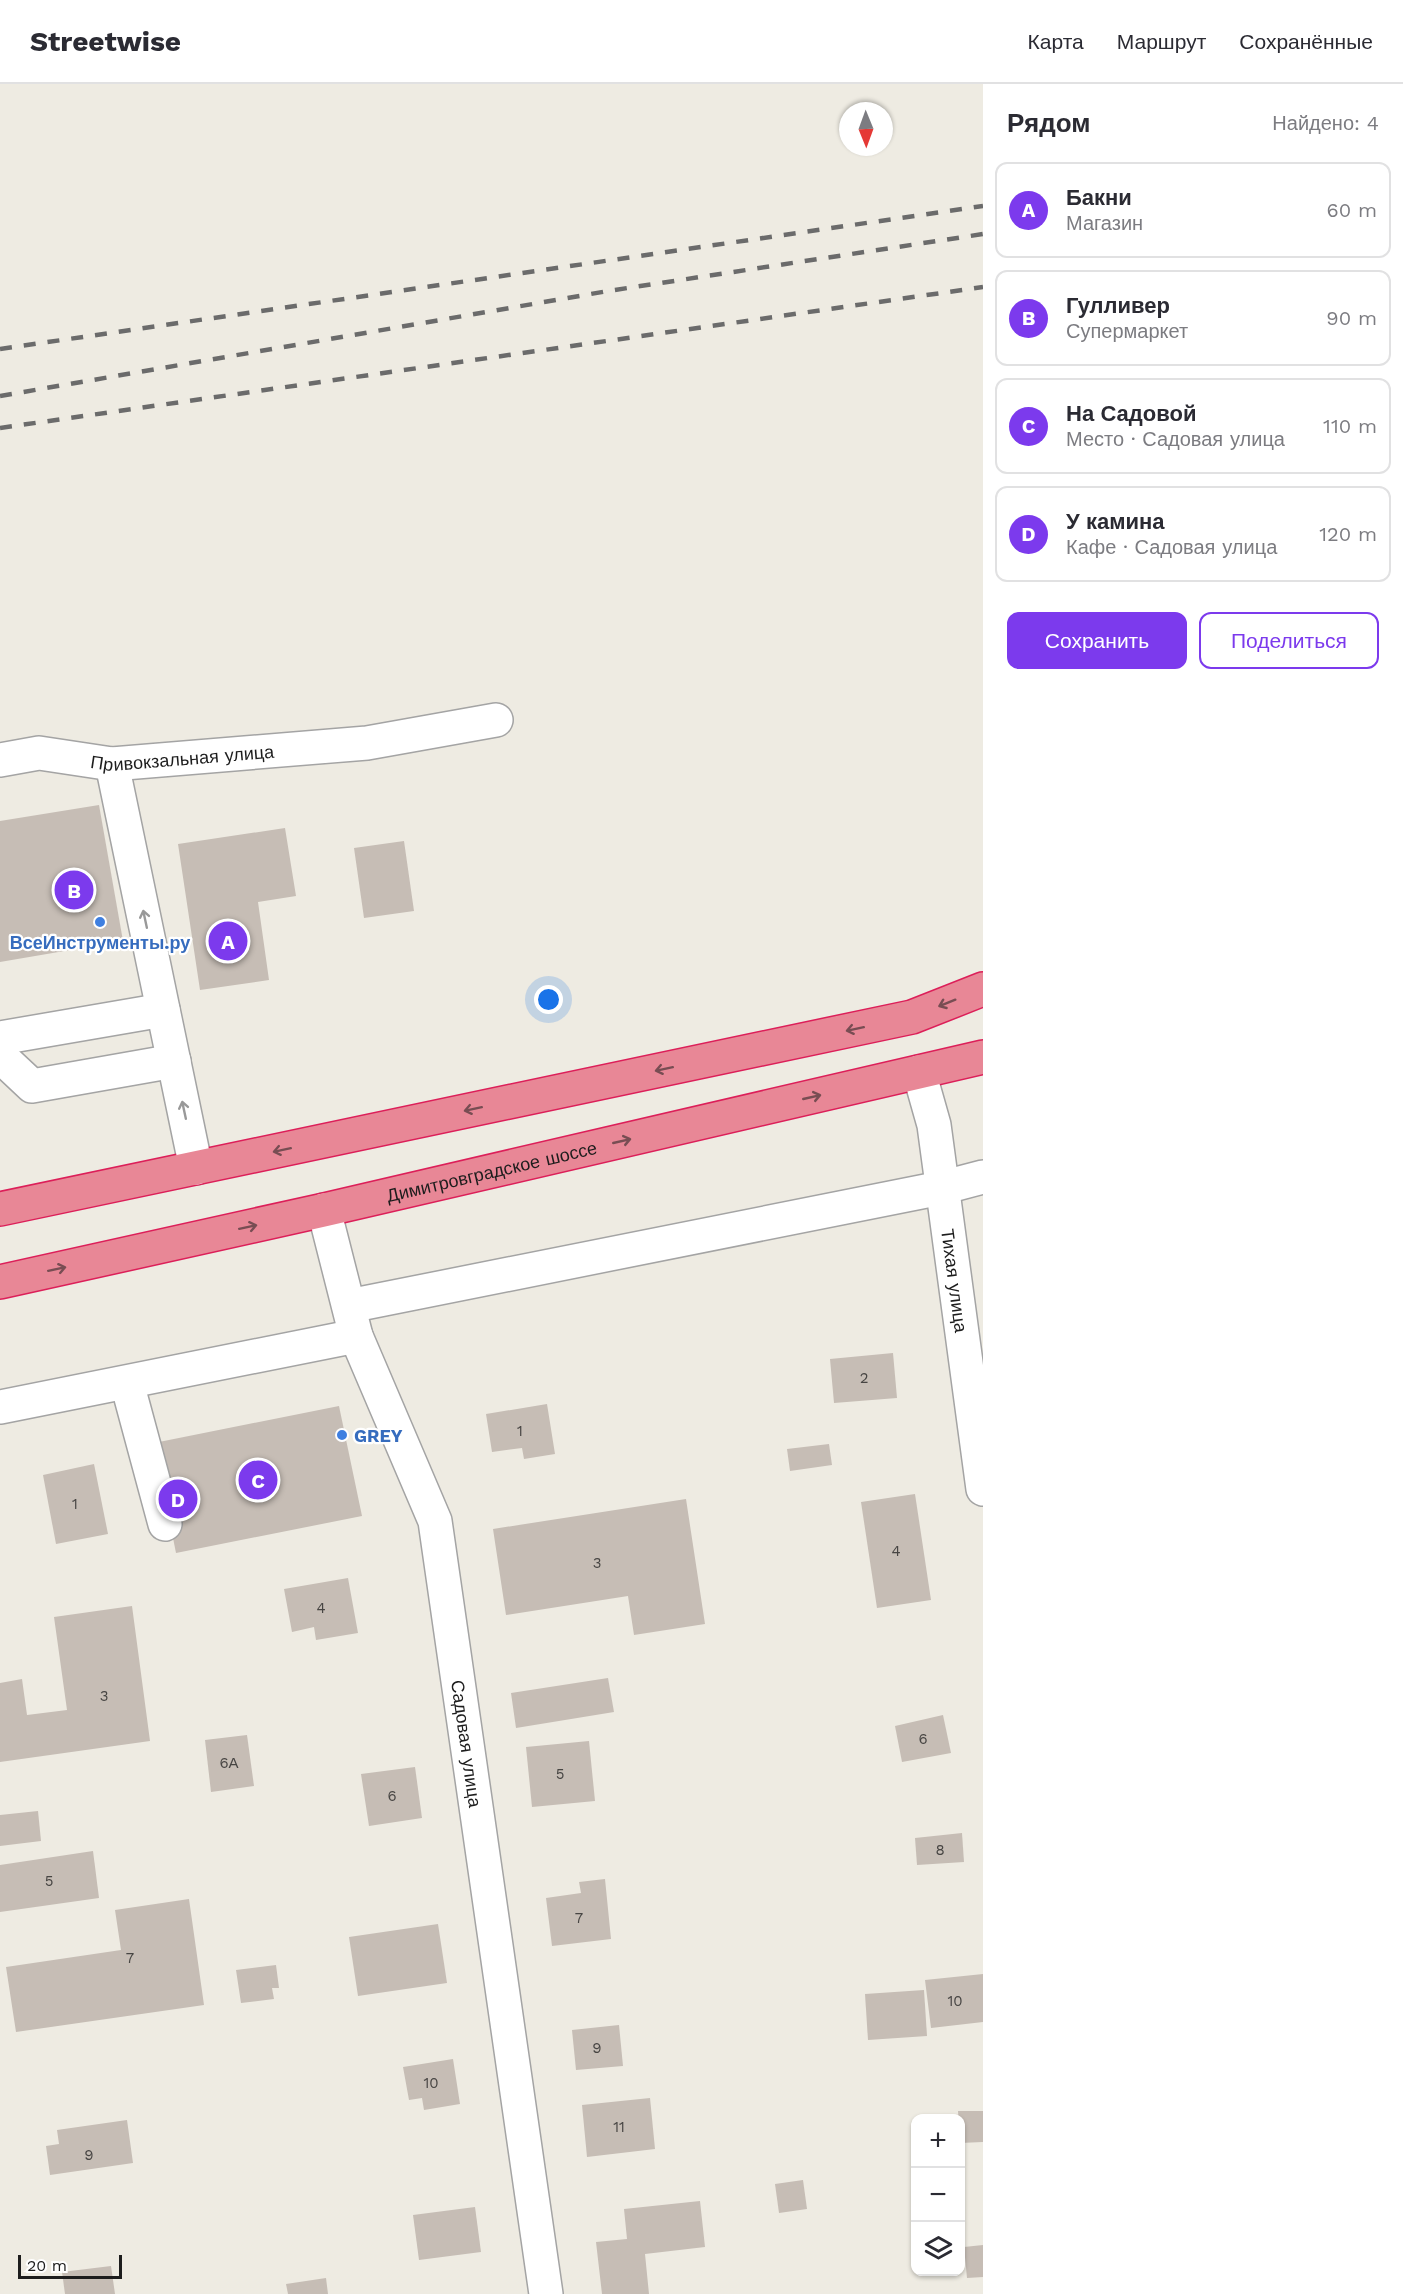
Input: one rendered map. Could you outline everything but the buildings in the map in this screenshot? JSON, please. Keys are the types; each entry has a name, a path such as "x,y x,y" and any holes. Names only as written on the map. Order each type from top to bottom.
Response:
{"highway":[{"path":"0,1209 912,1017 983,989"},
{"name":"Димитровградское шоссе","path":"0,1282 324,1210 983,1057"}],"street":[{"name":"Привокзальная улица","path":"0,760 39,753 112,764 367,742 496,720"},
{"path":"112,764 196,1168"},
{"path":"163,1010 3,1057 32,1086 174,1061"},
{"name":"Тихая улица","path":"920,1072 934,1125 983,1489"},
{"path":"0,1407 127,1383 353,1321 983,1177"},
{"name":"Садовая улица","path":"324,1210 353,1321 435,1521 546,2294"},
{"path":"127,1383 165,1524"}],"railway":[{"path":"0,349 983,206"},
{"path":"0,396 608,291 983,234"},
{"path":"0,428 983,287"}],"place":[{"name":"Гулливер","path":"74,890"},
{"name":"ВсеИнструменты.ру","path":"100,922"},
{"name":"Бакни","path":"228,941"},
{"name":"GREY","path":"342,1435"},
{"name":"На Садовой","path":"258,1480"},
{"name":"У камина","path":"178,1499"}]}
